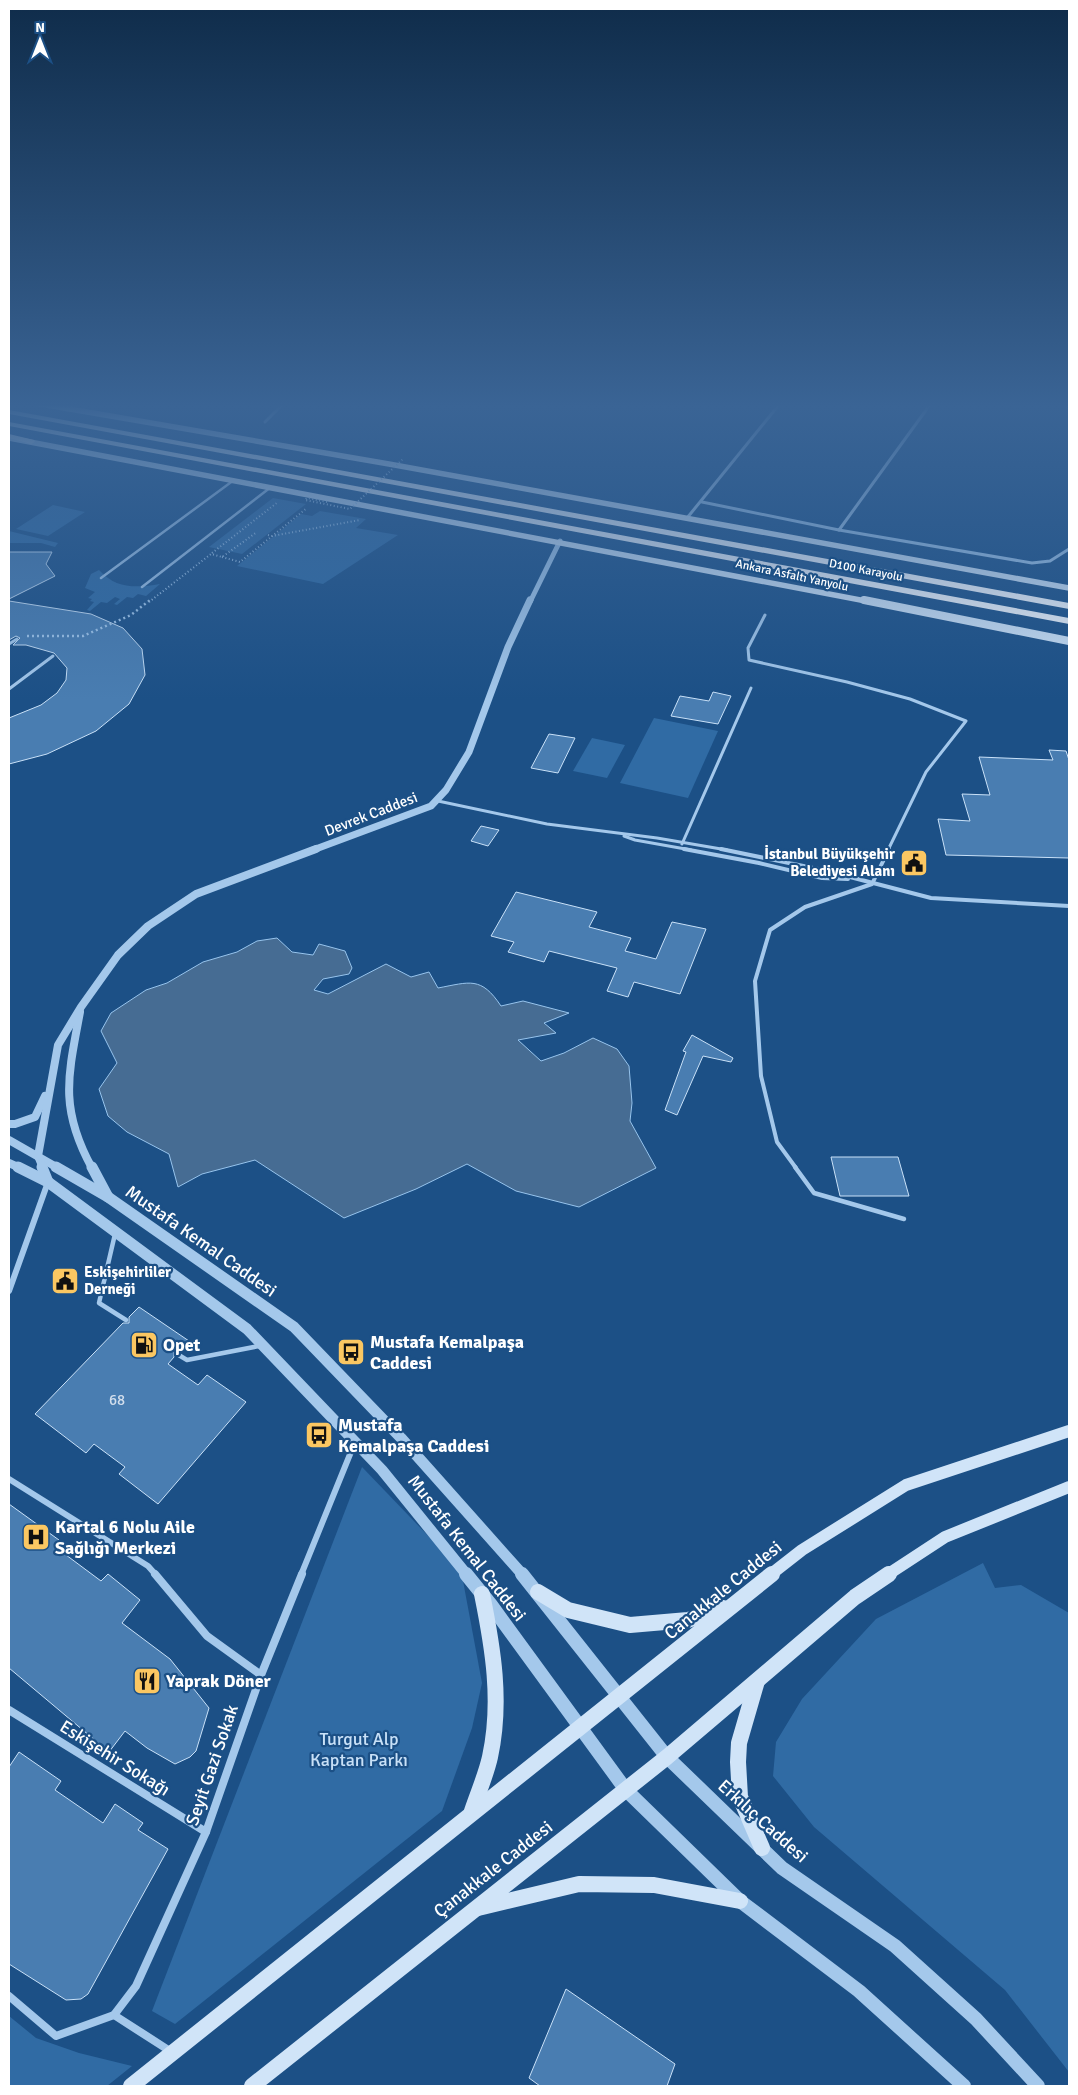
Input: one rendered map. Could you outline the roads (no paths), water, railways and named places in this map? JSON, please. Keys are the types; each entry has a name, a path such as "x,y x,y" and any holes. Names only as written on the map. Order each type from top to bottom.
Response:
{"highway":[{"name":"D100 Karayolu","path":"438,504 1069,621"},
{"name":"D100 Karayolu","path":"510,504 1069,606"}],"main road":[{"name":"Ankara Asfaltı Yanyolu","path":"361,504 1069,641"},
{"path":"609,504 1069,588"},
{"name":"Canakkale Caddesi","path":"172,2052 802,1550 906,1485 1069,1431"},
{"path":"762,1848 740,1798 738,1762 739,1743 758,1680 855,1597 946,1537 1069,1487"},
{"path":"538,1592 568,1610 630,1625 688,1620 732,1606"},
{"path":"472,1812 490,1756 496,1701 491,1640 482,1594"},
{"name":"Çanakkale Caddesi","path":"252,2086 626,1790 758,1680"},
{"path":"475,1908 579,1884 654,1885 740,1901"},
{"path":"131,2086 172,2052"}],"street":[{"path":"688,518 700,504"},
{"path":"711,504 839,530 1032,563 1050,561 1069,549"},
{"path":"839,530 858,504"},
{"name":"Devrek Caddesi","path":"38,1156 58,1045 81,1007 118,955 148,926 196,894 432,806 445,794 470,749 508,648 560,541"},
{"name":"Devrek Caddesi","path":"81,1007 72,1059 68,1098 75,1133 108,1197"},
{"name":"Devrek Caddesi","path":"9,1124 15,1124 35,1117 49,1089"},
{"name":"Mustafa Kemal Caddesi","path":"9,1140 108,1197 294,1328 401,1438 538,1592"},
{"path":"9,1291 48,1182 38,1156"},
{"name":"Mustafa Kemal Caddesi","path":"9,1163 48,1182 247,1329 382,1470 482,1594 579,1727"},
{"name":"Seyit Gazi Sokak","path":"114,2015 136,1986 206,1832 261,1675 356,1442"},
{"path":"9,1479 148,1566 207,1636 261,1675"},
{"name":"Erkılıç Caddesi","path":"538,1592 667,1757 782,1868 895,1946 976,2019 1038,2086"},
{"name":"Eskişehir Sokağı","path":"9,1710 206,1832"},
{"path":"579,1727 626,1790 740,1901 859,1991 964,2086"},
{"path":"9,1996 56,2036 114,2015 172,2052"}],"lane":[{"path":"101,578 202,504"},
{"path":"142,587 249,504"},
{"path":"765,615 748,648 749,660 847,682 910,699 966,721 926,772 872,884 805,907 770,930 755,981 761,1076 777,1142 814,1193 904,1219"},
{"path":"9,644 18,637"},
{"path":"9,689 53,656"},
{"path":"680,849 752,688"},
{"path":"438,800 547,824 683,842 824,870 931,898 1069,906"},
{"path":"617,834 635,840 759,863 822,878 853,879"},
{"path":"116,1232 99,1302 126,1320"},
{"path":"177,1354 187,1360 263,1345"}],"place":[{"name":"İstanbul Büyükşehir Belediyesi Alanı","path":"914,863"},
{"name":"Eskişehirliler Derneği","path":"65,1281"},
{"name":"Opet","path":"144,1345"},
{"name":"Mustafa Kemalpaşa Caddesi̇","path":"351,1352"},
{"name":"Mustafa Kemalpaşa Caddesi","path":"319,1435"},
{"name":"Kartal 6 Nolu Aile Sağlığı Merkezi","path":"36,1537"},
{"name":"Yaprak Döner","path":"147,1681"}],"park label":[{"name":"Turgut Alp Kaptan Parkı","path":"359,1749"}]}
